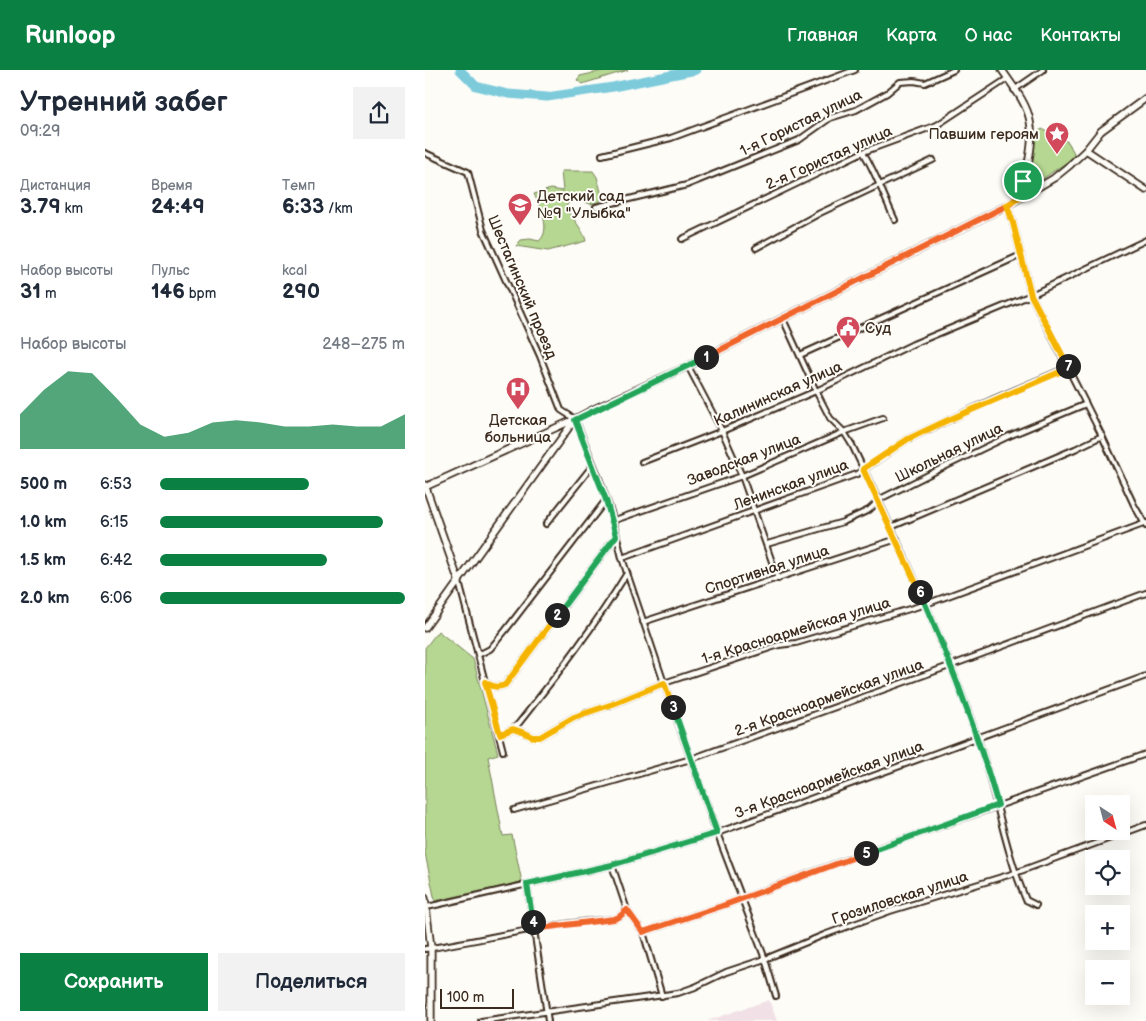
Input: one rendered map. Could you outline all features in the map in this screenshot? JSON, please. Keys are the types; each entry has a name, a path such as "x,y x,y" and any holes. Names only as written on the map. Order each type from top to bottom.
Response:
{"main road":[{"path":"1002,70 1025,108 1030,120 1030,152 1023,181 1015,201"},
{"path":"459,582 425,486 575,420 598,407 688,366 1015,201 1065,170 1086,150 1101,131 1146,98"},
{"path":"1086,150 1146,190"},
{"path":"1023,181 1025,188 1029,192"},
{"path":"425,628 575,420"},
{"path":"425,898 427,906 431,1021"}],"street":[{"path":"602,155 671,138 855,70"},
{"name":"1-я Гористая улица","path":"596,207 687,186 799,140 830,118 856,110 887,93 900,82 914,81 925,83 954,70"},
{"path":"1014,90 1043,70"},
{"name":"2-я Гористая улица","path":"682,239 863,152 937,125 1007,79"},
{"path":"863,152 871,165 895,220"},
{"name":"Шестагинский проезд","path":"425,153 468,172 483,230 540,356 561,410 575,420"},
{"path":"756,248 820,213 933,160"},
{"path":"1007,205 1031,295 1087,404 1134,505 1145,524"},
{"name":"Калининская улица","path":"642,462 722,431 815,391 913,344 1031,295 1146,240"},
{"path":"800,355 1021,255"},
{"path":"783,319 815,391 830,418 844,432 863,469 897,539 952,665 978,739 998,805 1015,873 1026,900 1037,905"},
{"path":"688,366 743,476 778,579"},
{"name":"Ленинская улица","path":"622,558 857,474 908,439 994,399 1069,368"},
{"name":"Школьная улица","path":"767,544 843,522 869,510 878,502 934,472 1001,440 1087,404"},
{"name":"Заводская улица","path":"613,520 743,476 844,432 883,418"},
{"path":"575,420 613,520 622,558 643,622 717,833 765,959 776,996"},
{"path":"891,527 1102,436"},
{"path":"546,524 593,465"},
{"path":"478,655 490,649 505,631 606,500"},
{"name":"1-я Красноармейская улица","path":"513,729 533,737 540,737 574,717 613,704 664,683 779,645 796,643 925,604 1145,524"},
{"path":"485,682 499,688 505,685 616,536"},
{"name":"Спортивная улица","path":"643,622 897,539"},
{"path":"500,734 513,729 564,665 615,594 627,573"},
{"path":"459,582 503,751"},
{"name":"2-я Красноармейская улица","path":"514,810 691,759 952,665 1146,592"},
{"name":"3-я Красноармейская улица","path":"427,906 612,865 717,833 1146,676"},
{"path":"643,932 1146,754"},
{"name":"Грозиловская улица","path":"481,1021 546,1010 662,996 695,987 726,972 890,911 1015,873 1146,824"},
{"path":"612,865 627,910 643,932 662,996"},
{"path":"527,884 548,1021"},
{"path":"428,948 533,929 614,919 627,910"}],"shaded area":[{"path":"769,1000 777,1021 707,1021"}],"green space":[{"path":"607,70 628,70 582,84 577,80 580,76"},
{"path":"1042,129 1068,142 1074,153 1073,158 1028,187 1025,181 1031,165 1036,133"},
{"path":"561,171 593,171 597,177 603,199 590,204 579,199 575,194 565,208 574,219 586,241 548,251 516,246 521,240 539,241 543,236 545,231 544,218 534,194 551,189 563,191"},
{"path":"438,631 473,659 498,754 488,757 503,836 512,835 522,882 435,901 425,853 425,648"}],"waterway":[{"path":"460,70 476,86 508,94 547,97 613,87 696,70"}],"place":[{"name":"Павшим героям","path":"1057,155"},
{"name":"Детский сад №9 \"Улыбка\"","path":"520,226"},
{"name":"Суд","path":"848,349"},
{"name":"Детская больница","path":"518,410"}],"route":[{"path":"1023,181 1019,193 1015,201 1010,204 880,270 816,302 783,319 688,366 598,407 575,420 599,478 611,512 616,536 505,685 499,688 485,682 500,734 513,729 533,737 540,737 574,717 613,704 664,683 717,833 612,865 527,884 533,929 614,919 627,910 643,932 722,906 998,805 978,739 952,665 897,539 863,469 908,439 994,399 1069,368 1031,295 1013,223 1007,205 1010,204 1029,192 1025,188 1023,181"}]}
